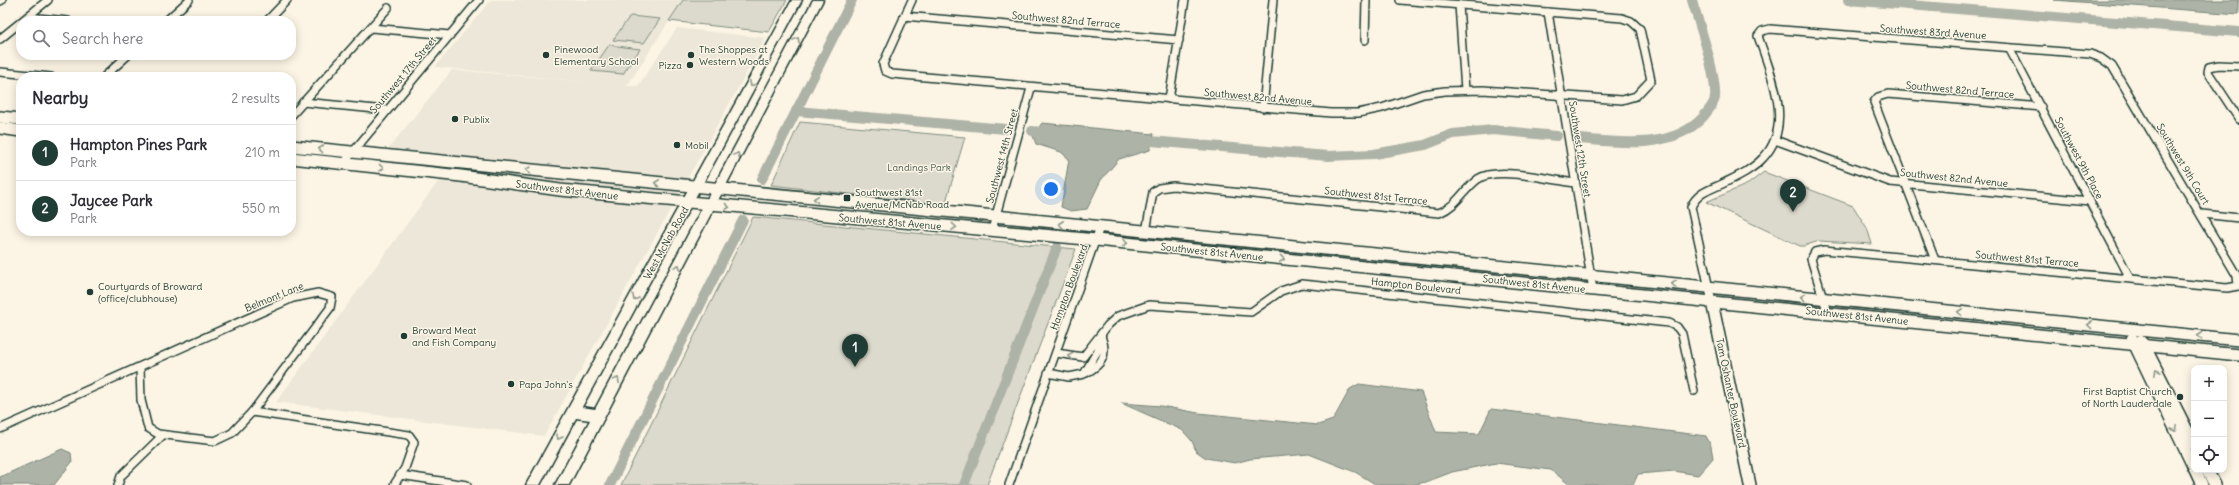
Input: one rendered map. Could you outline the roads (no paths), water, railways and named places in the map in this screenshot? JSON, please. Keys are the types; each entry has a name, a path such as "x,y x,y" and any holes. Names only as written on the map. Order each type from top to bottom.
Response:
{"main road":[{"name":"West McNab Road","path":"532,485 688,203 797,0"},
{"name":"West McNab Road","path":"562,485 818,0"},
{"path":"573,412 599,415"}],"street":[{"path":"29,16 48,0"},
{"path":"171,16 189,0"},
{"path":"272,16 287,0"},
{"path":"471,0 478,0"},
{"name":"Southwest 17th Street","path":"342,164 478,0"},
{"path":"904,16 912,0"},
{"path":"1169,99 1185,0"},
{"path":"1263,108 1273,0"},
{"path":"1365,40 1366,0"},
{"path":"1400,0 1548,12"},
{"path":"1459,5 1465,90"},
{"path":"296,110 388,8"},
{"name":"Southwest 82nd Avenue","path":"904,16 883,64 885,71 892,74 1031,88 1331,113 1358,112 1382,108 1423,94 1465,90 1628,100 1641,94 1651,80 1640,29 1631,21 1622,18 1548,12"},
{"name":"Southwest 12th Street","path":"1548,12 1594,290"},
{"name":"Southwest 82nd Terrace","path":"904,16 1179,40"},
{"path":"0,39 16,26"},
{"path":"371,28 450,35"},
{"name":"Southwest 83rd Avenue","path":"1776,140 1780,116 1776,92 1758,36 1762,30 1770,29 2090,54 2101,58"},
{"name":"Southwest 9th Place","path":"2009,48 2130,278"},
{"name":"Southwest 9th Court","path":"2101,58 2112,66 2202,214 2238,276 2238,286"},
{"path":"109,72 123,60"},
{"path":"2239,66 2219,64 2209,67 2208,72 2239,119"},
{"path":"0,72 16,74"},
{"name":"Southwest 14th Street","path":"992,230 1031,88"},
{"name":"Southwest 82nd Terrace","path":"1905,184 1874,102 1878,97 1888,94 2040,107"},
{"path":"303,102 386,110"},
{"path":"0,116 16,118"},
{"path":"0,128 16,130"},
{"path":"1712,302 1691,208 1693,200 1700,194 1731,181 1752,169 1769,152 1776,140"},
{"name":"Southwest 82nd Avenue","path":"1776,140 1890,182 2090,201"},
{"name":"Southwest 81st Avenue","path":"296,146 719,190 2239,340"},
{"name":"Southwest 81st Avenue","path":"296,159 688,203 1096,240 2239,354"},
{"name":"Southwest 81st Terrace","path":"1146,232 1152,192 1159,188 1173,186 1439,213 1454,206 1477,180 1484,175 1575,182"},
{"path":"1905,184 1935,260"},
{"path":"2202,214 2239,218"},
{"name":"Hampton Boulevard","path":"1009,485 1100,227"},
{"name":"Southwest 81st Terrace","path":"1824,299 1811,259 1815,252 1824,250 2227,288 2238,286"},
{"name":"Hampton Boulevard","path":"1056,353 1083,357 1118,316 1149,305 1251,312 1279,291 1292,285 1302,284 1669,323 1677,327 1682,334 1694,391"},
{"name":"Belmont Lane","path":"0,429 293,298 307,294 325,293 332,298 330,308 252,412 232,433 216,441 163,435 158,434 148,428 141,400 140,367"},
{"path":"1824,299 1828,314"},
{"name":"Tam Oshanter Boulevard","path":"1712,302 1750,485"},
{"path":"2128,329 2139,344 2191,439"},
{"name":"Hampton Boulevard","path":"1048,373 1069,377 1084,374 1094,359 1102,336"},
{"path":"2139,344 2191,462"},
{"path":"252,412 409,435 414,442 400,475 394,485"},
{"path":"118,485 121,476 163,435"},
{"path":"2196,473 2202,485"},
{"path":"2209,473 2215,485"},
{"path":"400,475 467,485"}],"waterway":[{"path":"796,111 852,0"},
{"path":"1580,139 1612,142 1646,142 1678,134 1692,127 1704,116 1711,107 1715,98 1715,88 1707,49 1692,0"},
{"path":"1848,0 2239,32"},
{"path":"762,179 796,111"},
{"path":"796,111 1006,129"},
{"path":"1139,140 1328,156 1374,154 1425,145 1453,134 1493,130 1557,136"},
{"path":"1032,131 1050,133"},
{"path":"610,485 743,220"},
{"path":"964,485 1057,247"}],"place":[{"name":"Pinewood Elementary School","path":"546,55"},
{"name":"The Shoppes at Western Woods","path":"691,55"},
{"name":"Pizza","path":"690,65"},
{"name":"Publix","path":"455,119"},
{"name":"Mobil","path":"677,145"},
{"name":"Southwest 81st Avenue/McNab Road","path":"847,198"},
{"name":"Jaycee Park","path":"1793,212"},
{"name":"Courtyards of Broward (office/clubhouse)","path":"90,292"},
{"name":"Broward Meat and Fish Company","path":"404,336"},
{"name":"Hampton Pines Park","path":"855,367"},
{"name":"Papa John's","path":"511,384"},
{"name":"First Baptist Church of North Lauderdale","path":"2180,397"}],"park label":[{"name":"Landings Park","path":"919,167"}]}
